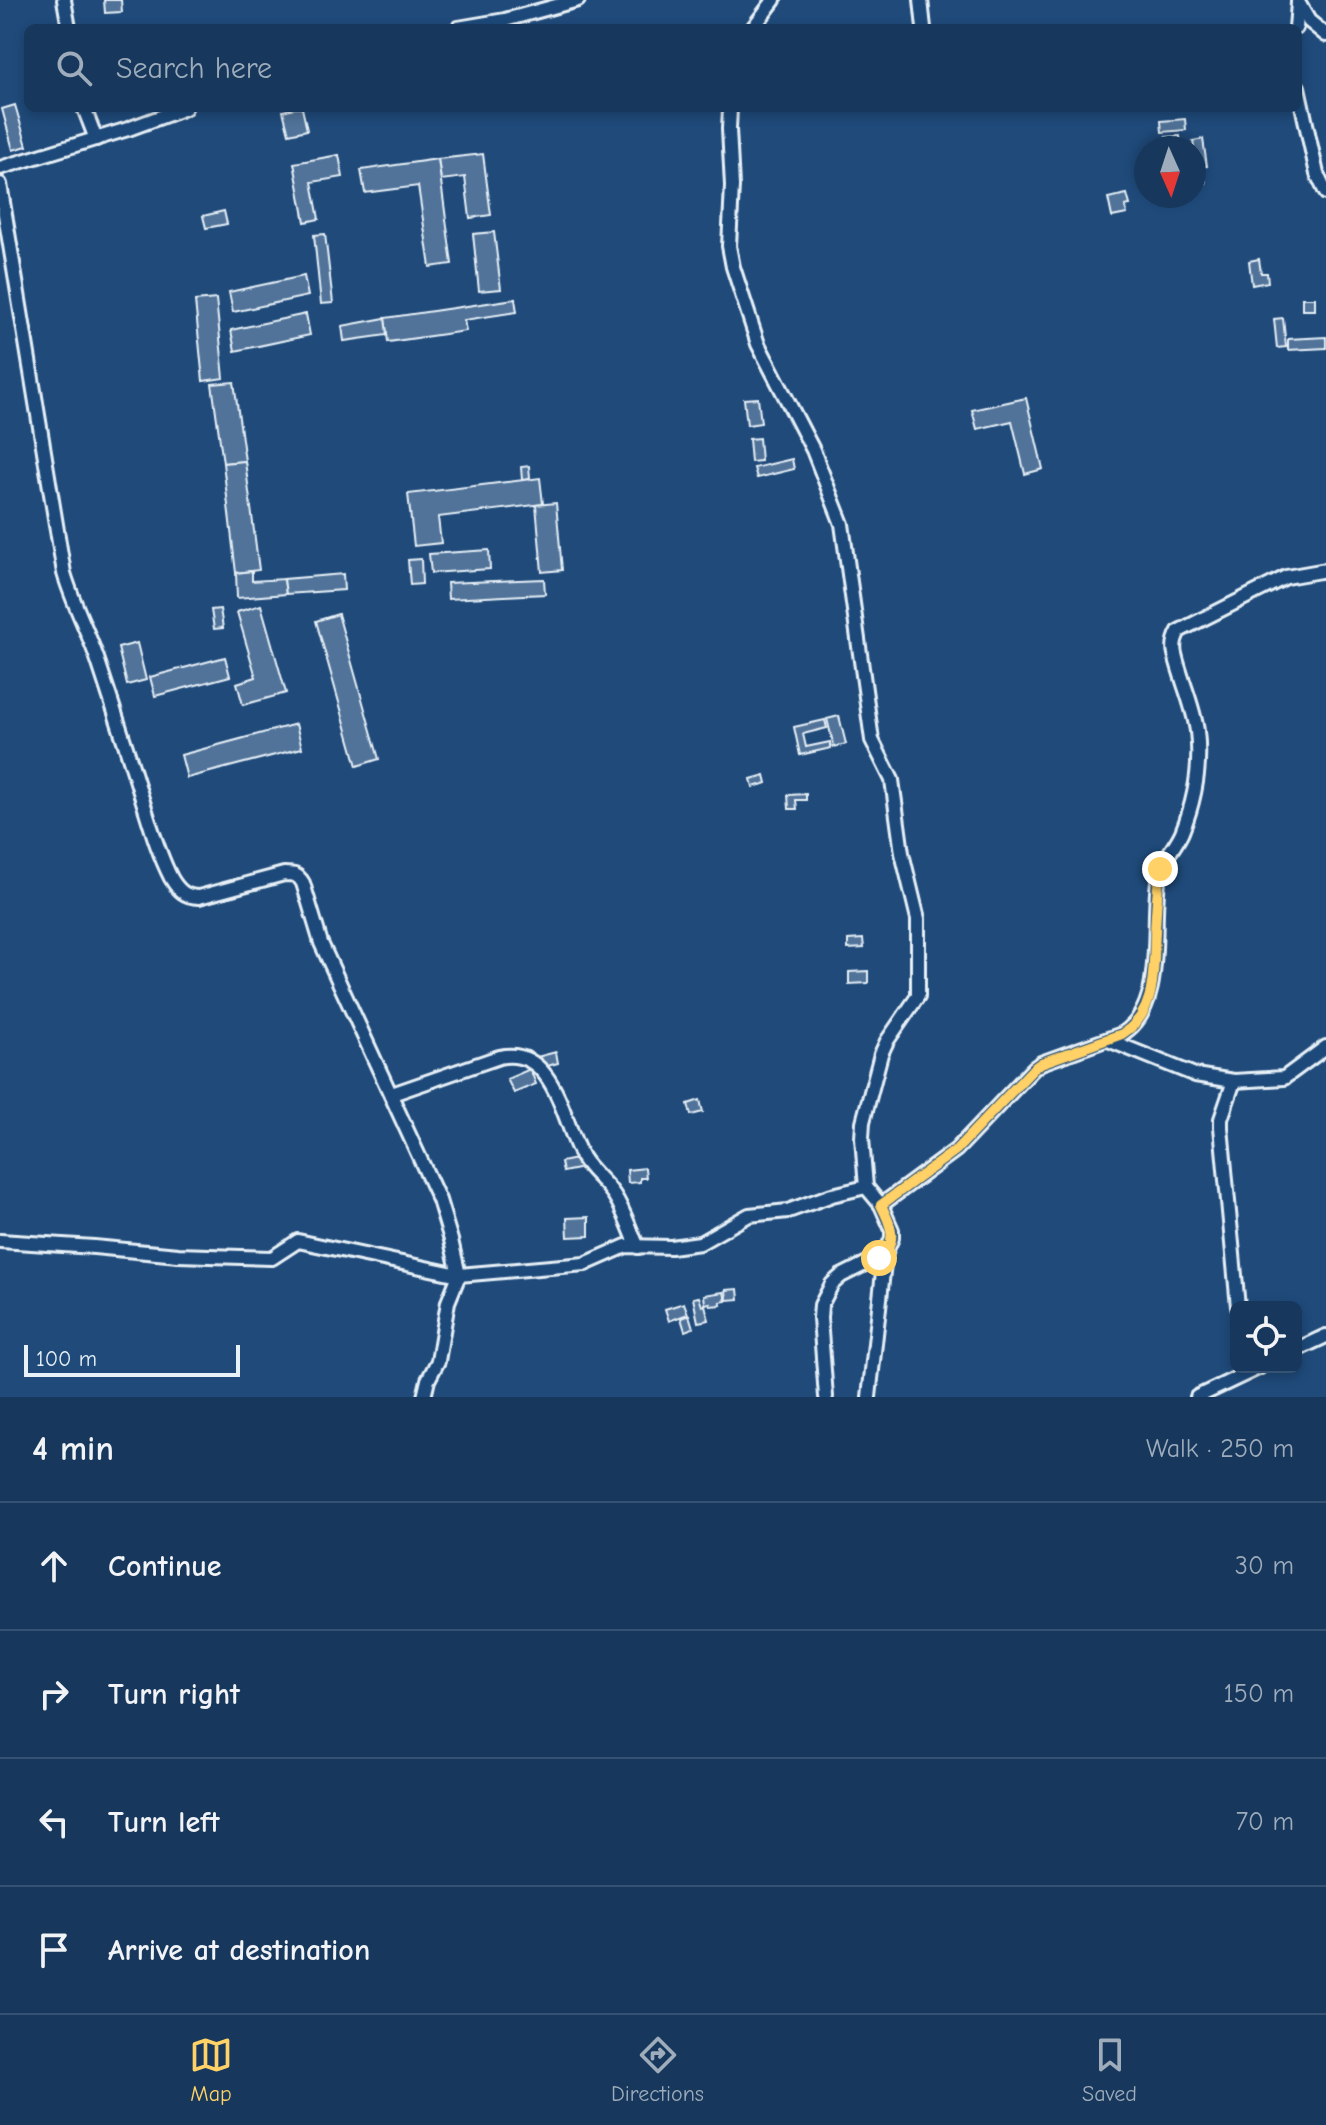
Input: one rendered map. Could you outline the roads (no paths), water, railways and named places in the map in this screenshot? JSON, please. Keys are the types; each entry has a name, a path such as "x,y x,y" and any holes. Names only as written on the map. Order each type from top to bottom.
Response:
{"street":[{"path":"64,0 68,24"},
{"path":"482,24 578,0"},
{"path":"756,24 774,0"},
{"path":"921,0 924,24"},
{"path":"1296,24 1298,1"},
{"path":"1298,1 1309,21 1326,35"},
{"path":"1302,105 1317,174 1326,193"},
{"path":"86,112 96,139"},
{"path":"0,168 174,112"},
{"path":"730,112 732,186 729,246 733,267 758,344 813,450 842,524 872,740 892,780 902,853 918,919 918,996 881,1054 863,1122 866,1187 881,1205 892,1230 885,1254 869,1397"},
{"path":"0,184 64,573 96,654 152,831 171,878 185,895 199,897 284,874 299,876 321,943 439,1200 459,1275 448,1302 438,1361 428,1380 424,1397"},
{"path":"881,1205 956,1150 1034,1068 1130,1030 1143,1013 1153,978 1160,869 1181,832 1195,787 1199,748 1175,654 1176,635 1286,577 1326,570"},
{"path":"1108,1040 1195,1075 1234,1081 1284,1078 1326,1047"},
{"path":"392,1094 499,1057 521,1056 530,1060 548,1078 580,1154 614,1195 638,1247"},
{"path":"1234,1081 1221,1127 1237,1301"},
{"path":"0,1241 178,1255 272,1258 298,1241 459,1275 585,1264 622,1248 700,1243 749,1215 788,1211 866,1187"},
{"path":"826,1397 820,1318 825,1294 841,1276 885,1254"},
{"path":"1302,1347 1326,1336"},
{"path":"1197,1397 1240,1373"}]}
